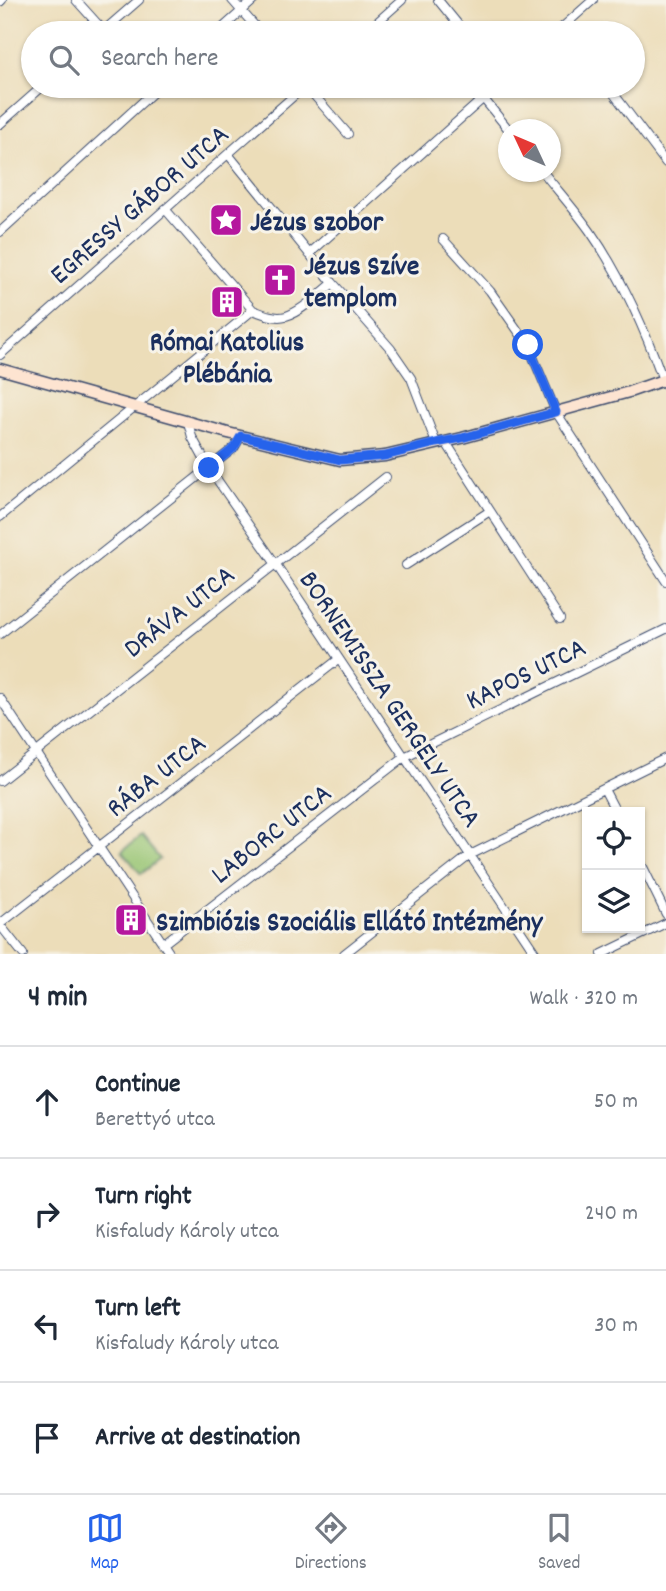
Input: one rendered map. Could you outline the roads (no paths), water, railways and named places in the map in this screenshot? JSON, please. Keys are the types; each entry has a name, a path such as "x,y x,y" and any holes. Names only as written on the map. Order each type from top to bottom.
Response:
{"main road":[{"path":"0,369 188,422 340,460 385,456 462,438 665,382"}],"street":[{"path":"76,0 94,21"},
{"path":"115,21 138,0"},
{"path":"232,0 251,21"},
{"path":"231,21 254,0"},
{"path":"378,21 402,0"},
{"path":"438,0 455,21"},
{"path":"574,21 593,0"},
{"path":"0,124 29,98"},
{"path":"0,232 147,98"},
{"name":"EGRESSY GÁBOR UTCA","path":"0,355 292,98"},
{"path":"316,98 348,134"},
{"path":"309,254 484,98 500,119"},
{"path":"617,98 666,163"},
{"path":"228,154 333,284 391,349 411,378 440,442 490,511 561,619"},
{"path":"550,182 590,230 628,293 665,382"},
{"path":"165,209 253,310 268,316 287,316 333,284"},
{"path":"443,239 491,291 528,345 556,412 666,581"},
{"path":"0,517 253,310"},
{"name":"BORNEMISSZA GERGELY UTCA","path":"188,422 192,437 209,468 535,954"},
{"path":"0,634 234,448 241,436"},
{"name":"DRÁVA UTCA","path":"0,781 386,477"},
{"path":"406,565 490,511"},
{"name":"KAPOS UTCA","path":"404,757 666,629"},
{"name":"RÁBA UTCA","path":"0,925 339,659"},
{"path":"0,698 170,954"},
{"name":"LABORC UTCA","path":"163,944 404,757"},
{"path":"344,954 470,855 666,758"},
{"path":"604,789 613,807"},
{"path":"644,870 666,914"},
{"path":"602,954 666,923"},
{"path":"0,925 23,954"}],"place":[{"name":"Jézus szobor","path":"226,220"},
{"name":"Jézus Szíve templom","path":"280,280"},
{"name":"Római Katolius Plébánia","path":"227,302"},
{"name":"Szimbiózis Szociális Ellátó Intézmény","path":"131,920"}]}
